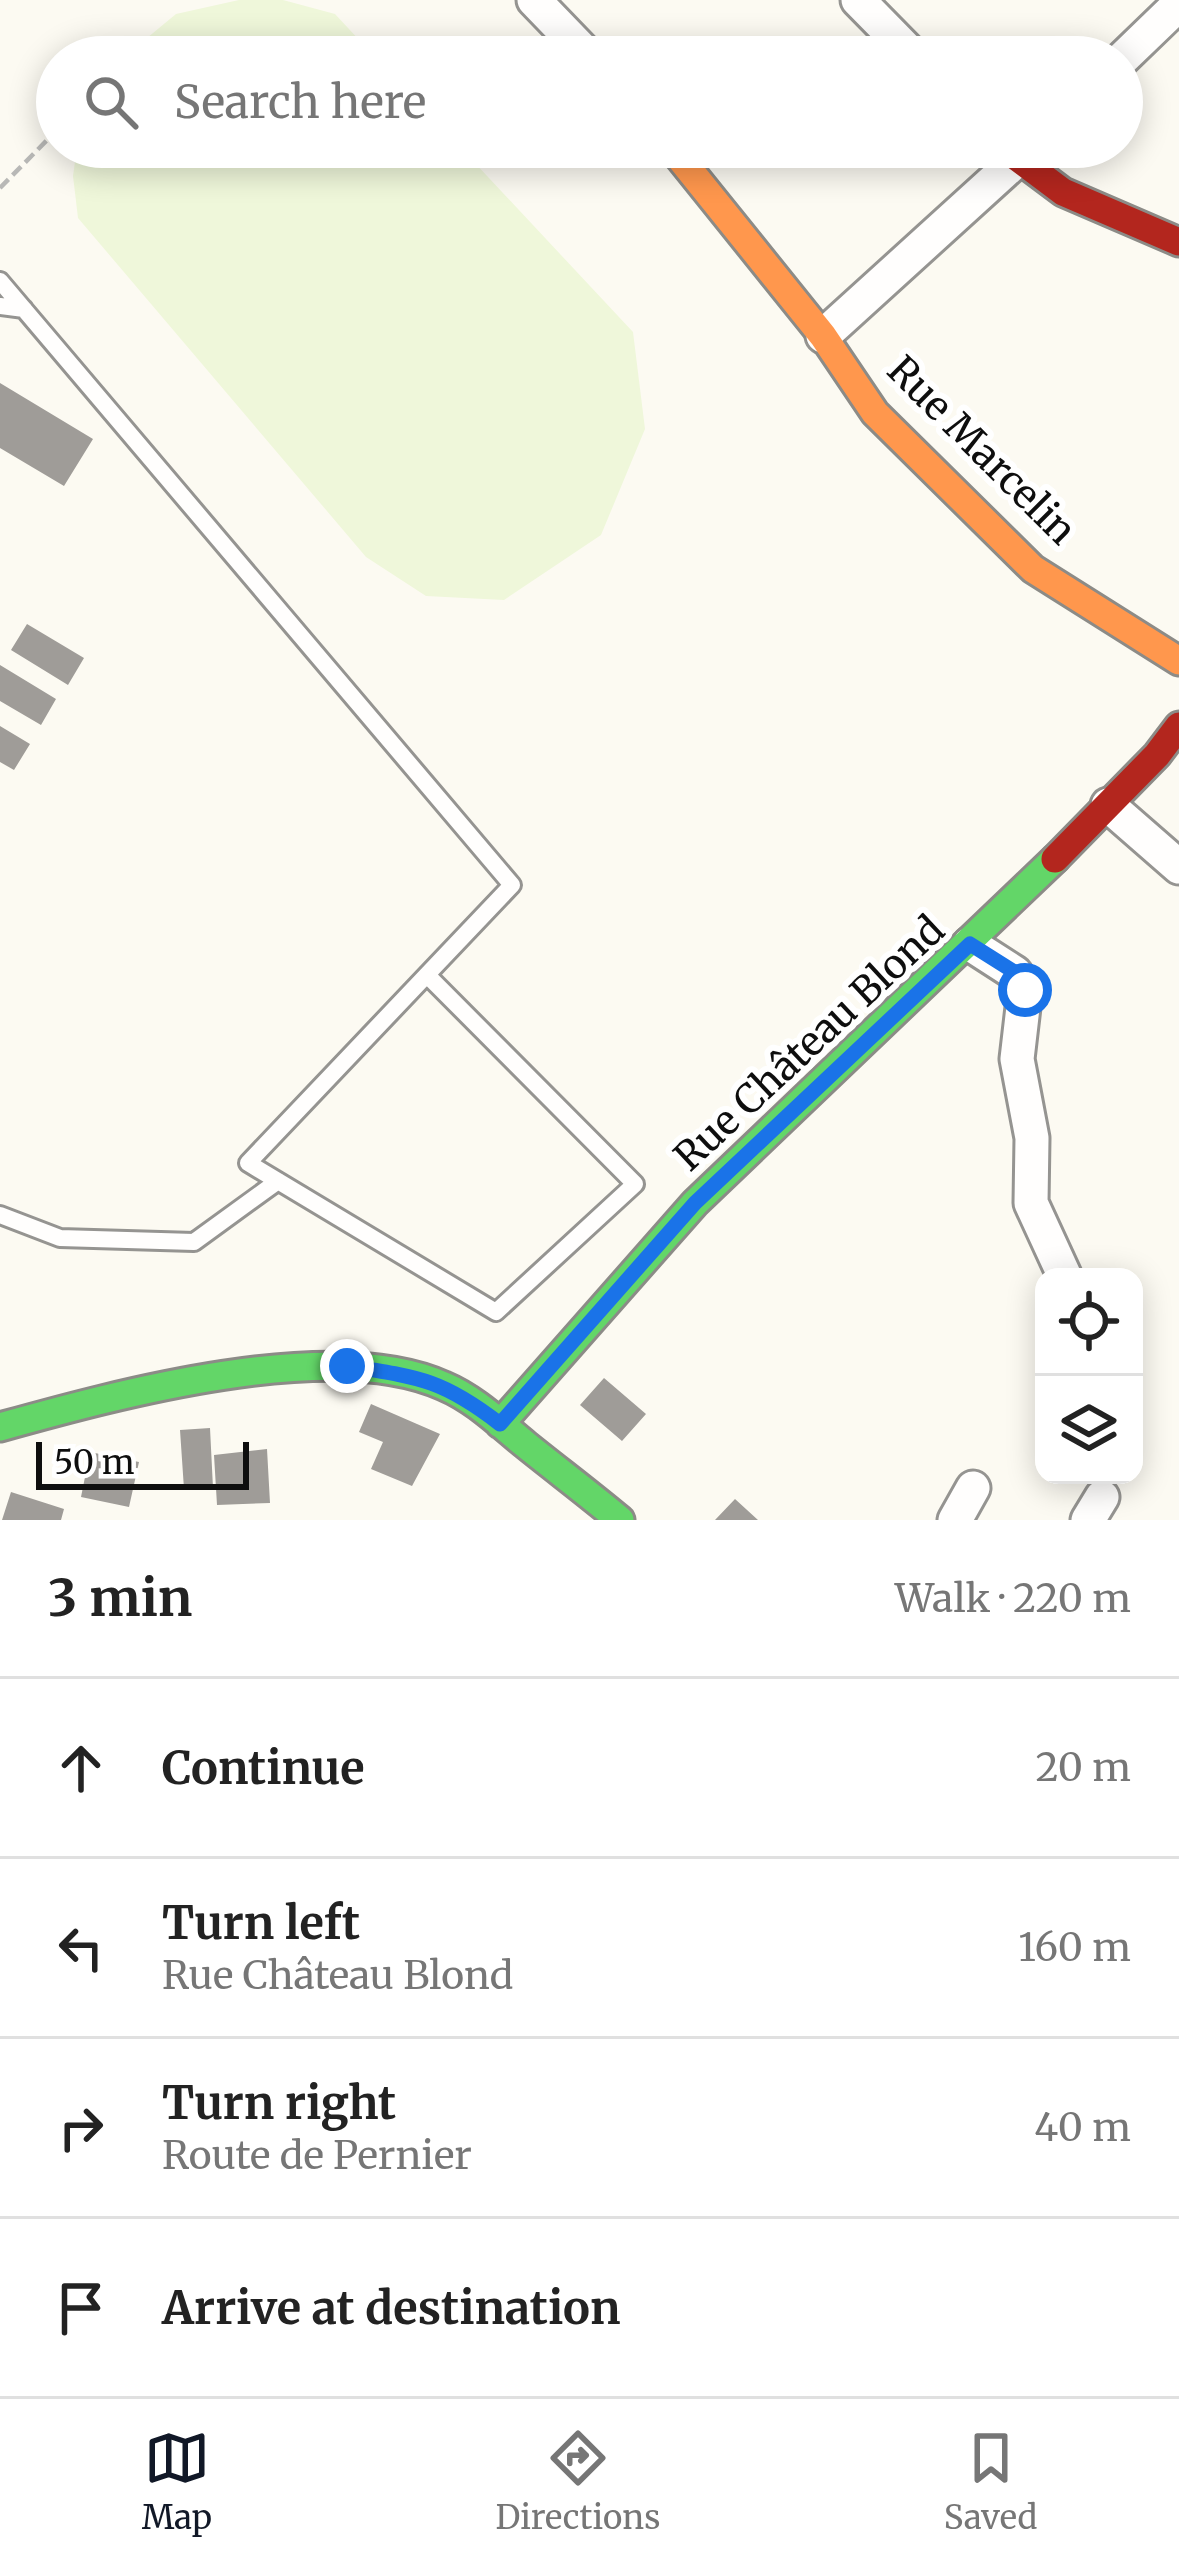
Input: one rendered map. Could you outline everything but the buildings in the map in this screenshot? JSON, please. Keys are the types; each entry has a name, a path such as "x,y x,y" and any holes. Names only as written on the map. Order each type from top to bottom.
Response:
{"street":[{"path":"534,0 569,36"},
{"path":"858,0 893,36"},
{"path":"1143,39 1179,4"},
{"name":"Rue Marcelin","path":"688,168 824,336 875,412 1033,569 1179,661"},
{"path":"824,336 1000,168"},
{"path":"1039,168 1096,210 1179,242"},
{"name":"Rue Château Blond","path":"500,1424 695,1203 970,944 1157,755 1179,726"},
{"path":"1108,805 1179,867"},
{"path":"970,944 1016,973 1025,990 1017,1059 1032,1138 1031,1203 1061,1268"},
{"path":"0,1427 81,1404 240,1376 347,1366 428,1379 468,1399 620,1520"},
{"path":"955,1520 974,1488"}],"lane":[{"path":"0,281 512,885 427,974 248,1163 496,1312 635,1184 427,974"},
{"path":"0,305 24,309"},
{"path":"0,1215 60,1238 194,1242 278,1181"}],"path":[{"path":"0,188 36,151"}],"green space":[{"path":"239,0 283,0 335,14 355,36 149,36 176,14"},
{"path":"74,168 480,168 633,332 645,429 601,535 504,600 426,596 366,557 78,218"}],"traffic: fast":[{"path":"500,1424 695,1203 1055,859"},
{"path":"0,1427 223,1375 344,1366 397,1372 466,1398 620,1520"}],"traffic: slow":[{"path":"688,168 823,336 875,413 1033,569 1179,661"}],"traffic: jam":[{"path":"1031,168 1063,192 1179,242"},
{"path":"1055,859 1157,755 1179,726"}],"route":[{"path":"347,1366 428,1379 468,1399 500,1424 695,1203 970,944 1016,973 1025,990"}]}
